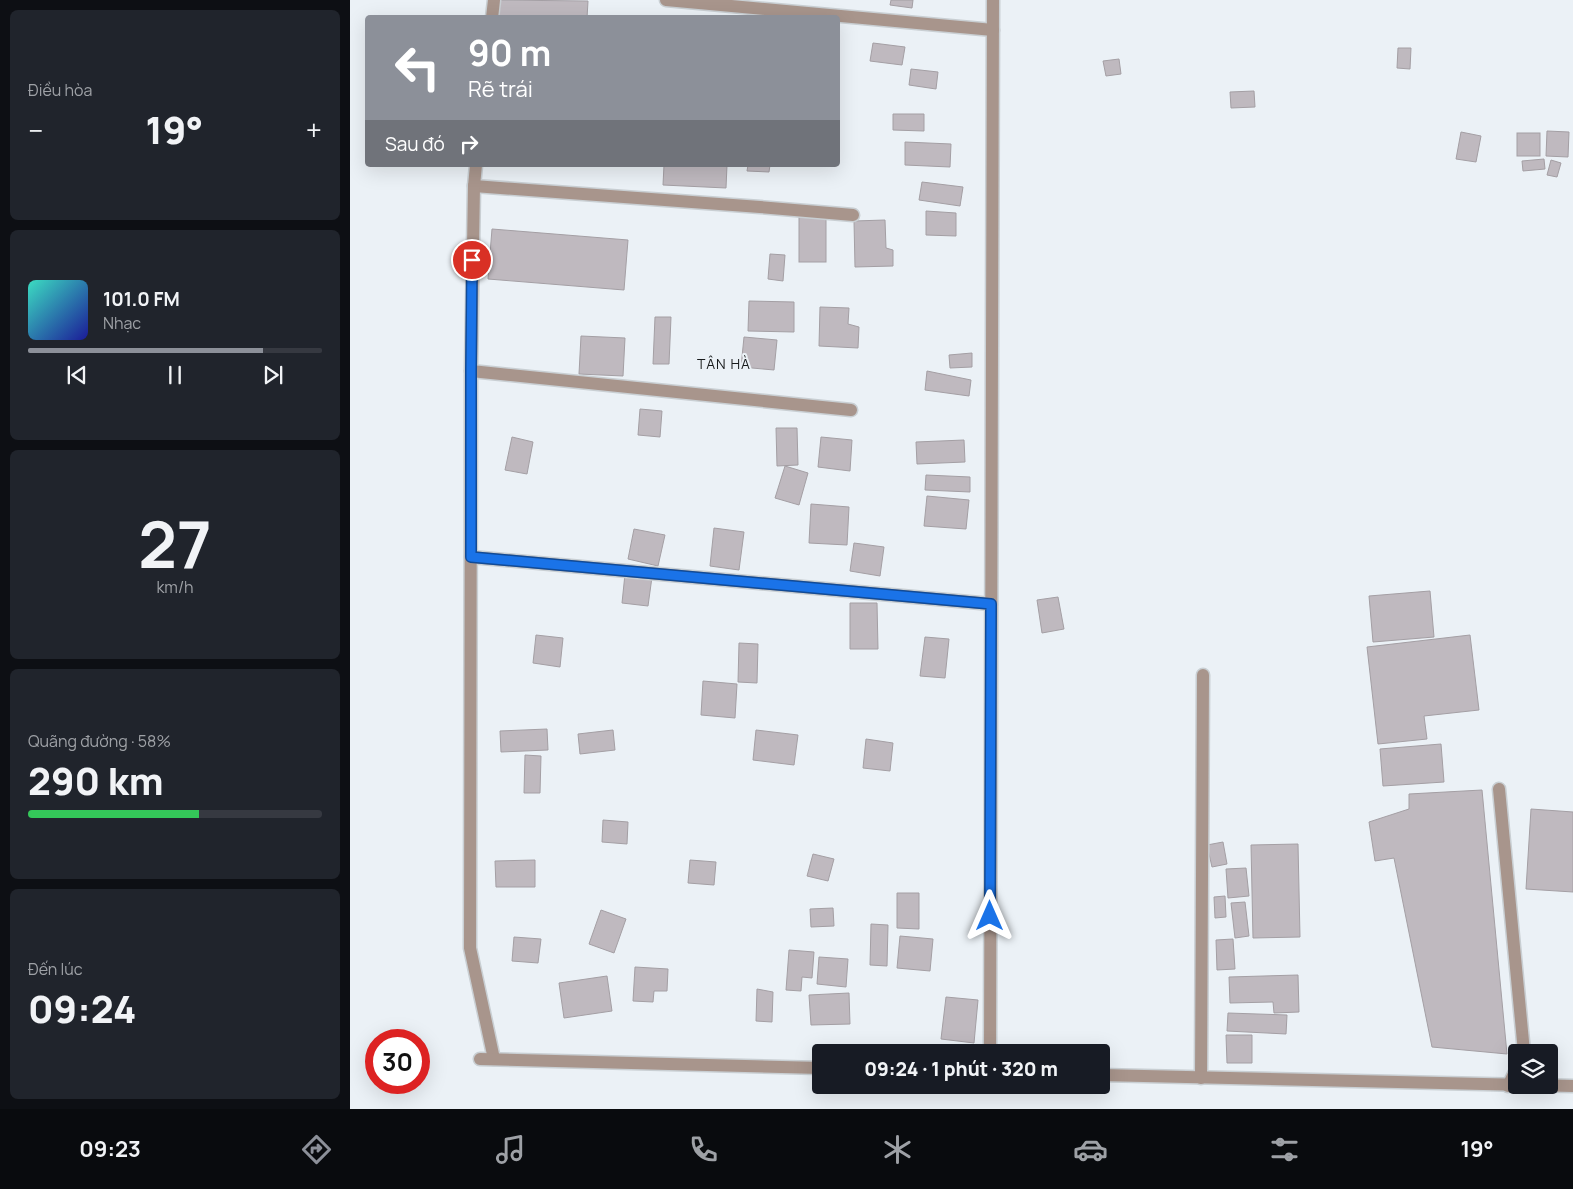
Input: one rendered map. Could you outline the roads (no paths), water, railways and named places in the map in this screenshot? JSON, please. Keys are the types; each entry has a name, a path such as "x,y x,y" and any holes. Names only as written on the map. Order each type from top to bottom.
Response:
{"street":[{"path":"492,15 494,0"},
{"path":"666,0 829,15"},
{"path":"990,1044 993,0"},
{"path":"840,16 992,30"},
{"path":"476,167 471,371 470,948 494,1059"},
{"path":"474,186 853,215"},
{"path":"471,371 851,410"},
{"path":"471,557 991,604"},
{"path":"1201,1078 1203,675"},
{"path":"1499,789 1523,1044"},
{"path":"480,1059 812,1068"},
{"path":"1110,1075 1508,1086"},
{"path":"1558,1086 1573,1086"}],"district":[{"name":"TÂN HÀ","path":"724,364"}]}
